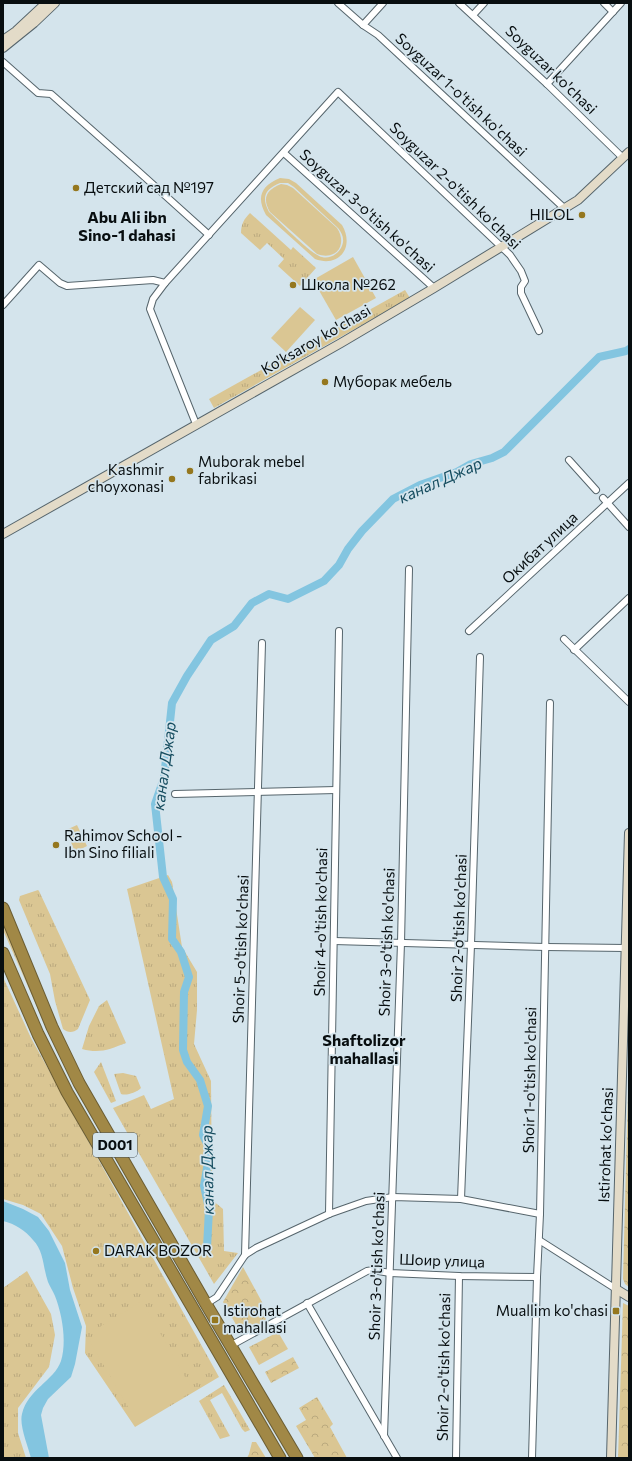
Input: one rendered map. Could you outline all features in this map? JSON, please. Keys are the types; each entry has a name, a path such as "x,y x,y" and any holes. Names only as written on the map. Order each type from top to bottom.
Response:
{"highway":[{"name":"D001","path":"3,908 52,1027 80,1083 230,1346 297,1458"},
{"name":"D001","path":"3,953 38,1034 67,1092 280,1458"},
{"path":"38,1034 52,1027"}],"main road":[{"path":"3,40 16,31 46,3"},
{"path":"3,48 56,3"},
{"name":"Ko'ksaroy ko'chasi","path":"3,534 341,343 434,288 578,200 627,154"},
{"name":"Istirohat ko'chasi","path":"612,1458 629,833"},
{"path":"616,1289 629,1297"}],"street":[{"name":"Soyguzar 1-o'tish ko'chasi","path":"338,3 378,35 564,208"},
{"path":"364,25 384,3"},
{"name":"Soyguzar ko'chasi","path":"459,3 547,84 627,154"},
{"path":"473,15 484,3"},
{"path":"604,3 613,12"},
{"path":"547,84 621,3"},
{"path":"3,62 38,93 51,94 209,235"},
{"name":"Soyguzar 2-o'tish ko'chasi","path":"284,153 338,92 510,255 521,271 525,280 521,287 520,293 539,331"},
{"path":"196,424 150,309 153,299 284,153"},
{"name":"Soyguzar 3-o'tish ko'chasi","path":"284,153 434,288"},
{"path":"3,305 39,265 60,284 67,286 153,280 165,284"},
{"path":"569,460 596,490"},
{"name":"Окибат улица","path":"469,632 606,500 629,483"},
{"path":"606,500 629,527"},
{"name":"Shoir 3-o'tish ko'chasi","path":"384,1436 401,943 409,569"},
{"path":"574,650 629,598"},
{"name":"Shoir 4-o'tish ko'chasi","path":"329,1214 339,631"},
{"path":"564,640 629,702"},
{"name":"Shoir 5-o'tish ko'chasi","path":"245,1255 262,643"},
{"name":"Shoir 2-o'tish ko'chasi","path":"461,1199 472,945 480,657"},
{"name":"Shoir 1-o'tish ko'chasi","path":"532,1458 540,1214 550,703"},
{"path":"175,794 336,790"},
{"path":"334,941 627,948"},
{"path":"206,1304 217,1297 245,1255 256,1248 329,1214 366,1201 393,1196 461,1199 540,1214"},
{"path":"539,1240 616,1289"},
{"name":"Шоир улица","path":"230,1346 367,1271 380,1270 390,1273 459,1276 537,1277"},
{"name":"Shoir 2-o'tish ko'chasi","path":"456,1458 459,1276"},
{"path":"307,1303 397,1458"}],"green space":[{"path":"280,178 289,179 296,183 342,225 346,233 347,241 342,254 338,258 331,261 315,259 266,215 261,203 261,197 265,188","holes":["280,183 288,183 340,230 343,243 341,248 335,254 330,257 322,257 317,255 269,212 265,202 266,194 275,185"]},
{"path":"281,184 293,188 337,228 340,234 341,246 335,253 324,256 317,254 270,212 266,203 267,195 272,189"},
{"path":"250,213 291,250 293,247 316,268 300,286 278,266 284,259 267,243 260,250 241,233 243,222"},
{"path":"353,257 376,298 336,320 313,280"},
{"path":"405,290 410,298 214,408 209,399"},
{"path":"300,307 315,320 286,352 271,338"},
{"path":"77,825 87,846 75,852 66,830"},
{"path":"168,875 172,882 182,947 197,972 197,1010 194,1044 211,1081 212,1200 223,1209 224,1251 238,1253 214,1284 113,1108 144,1095 151,1109 174,1099 127,889"},
{"path":"38,890 90,1000 78,1029 72,1032 63,1029 55,1001 50,974 19,900 20,896"},
{"path":"3,922 41,1016 3,930"},
{"path":"3,977 31,1038 219,1377 135,1427 85,1353 86,1326 73,1288 62,1246 41,1214 23,1205 3,1199"},
{"path":"107,1000 126,1043 100,1051 82,1049 89,1026 99,1006"},
{"path":"629,1053 629,1287 625,1284 623,1279"},
{"path":"101,1062 116,1101 111,1103 94,1072"},
{"path":"123,1073 136,1076 141,1088 132,1093 121,1094 114,1074"},
{"path":"243,1267 262,1302 266,1320 242,1335 223,1302"},
{"path":"27,1271 51,1314 55,1335 49,1367 18,1408 18,1433 26,1458 3,1458 3,1288"},
{"path":"142,1301 193,1391 138,1424 90,1342 101,1326"},
{"path":"623,1303 629,1306 629,1458 618,1458"},
{"path":"278,1332 288,1349 259,1365 249,1347"},
{"path":"293,1357 299,1368 271,1383 265,1372"},
{"path":"224,1385 250,1430 245,1432 242,1429 222,1393 210,1400 230,1436 220,1439 199,1401"},
{"path":"317,1397 333,1424 330,1427 347,1458 315,1458 296,1426 306,1420 299,1408"},
{"path":"252,1442 256,1442 266,1458 247,1458"}],"water":[{"path":"3,1201 38,1217 49,1231 65,1263 70,1290 82,1327 71,1377 48,1399 41,1415 49,1458 31,1458 21,1419 25,1405 58,1368 61,1361 64,1345 62,1319 55,1296 46,1277 43,1260 37,1244 23,1230 3,1221"}],"waterway":[{"name":"канал Джар","path":"207,1248 209,1209 204,1186 210,1150 203,1135 208,1106 200,1080 187,1062 183,1050 184,992 189,977 181,952 172,939 173,899 163,877 155,804 164,778 172,703 187,676 211,640 234,626 252,603 269,594 288,599 324,581 339,565 348,549 362,531 393,499 420,485 457,472 471,464 492,458 504,452 599,357 629,349"}],"place":[{"name":"Детский сад №197","path":"76,188"},
{"name":"HILOL","path":"582,215"},
{"name":"Школа №262","path":"293,285"},
{"name":"Муборак мебель","path":"325,382"},
{"name":"Muborak mebel fabrikasi","path":"190,471"},
{"name":"Kashmir choyxonasi","path":"172,479"},
{"name":"Rahimov School - Ibn Sino filiali","path":"56,845"},
{"name":"DARAK BOZOR","path":"96,1251"},
{"name":"Muallim ko'chasi","path":"616,1311"},
{"name":"Istirohat mahallasi","path":"215,1320"}],"district":[{"name":"Abu Ali ibn Sino-1 dahasi","path":"127,226"},
{"name":"Shaftolizor mahallasi","path":"364,1049"}]}
